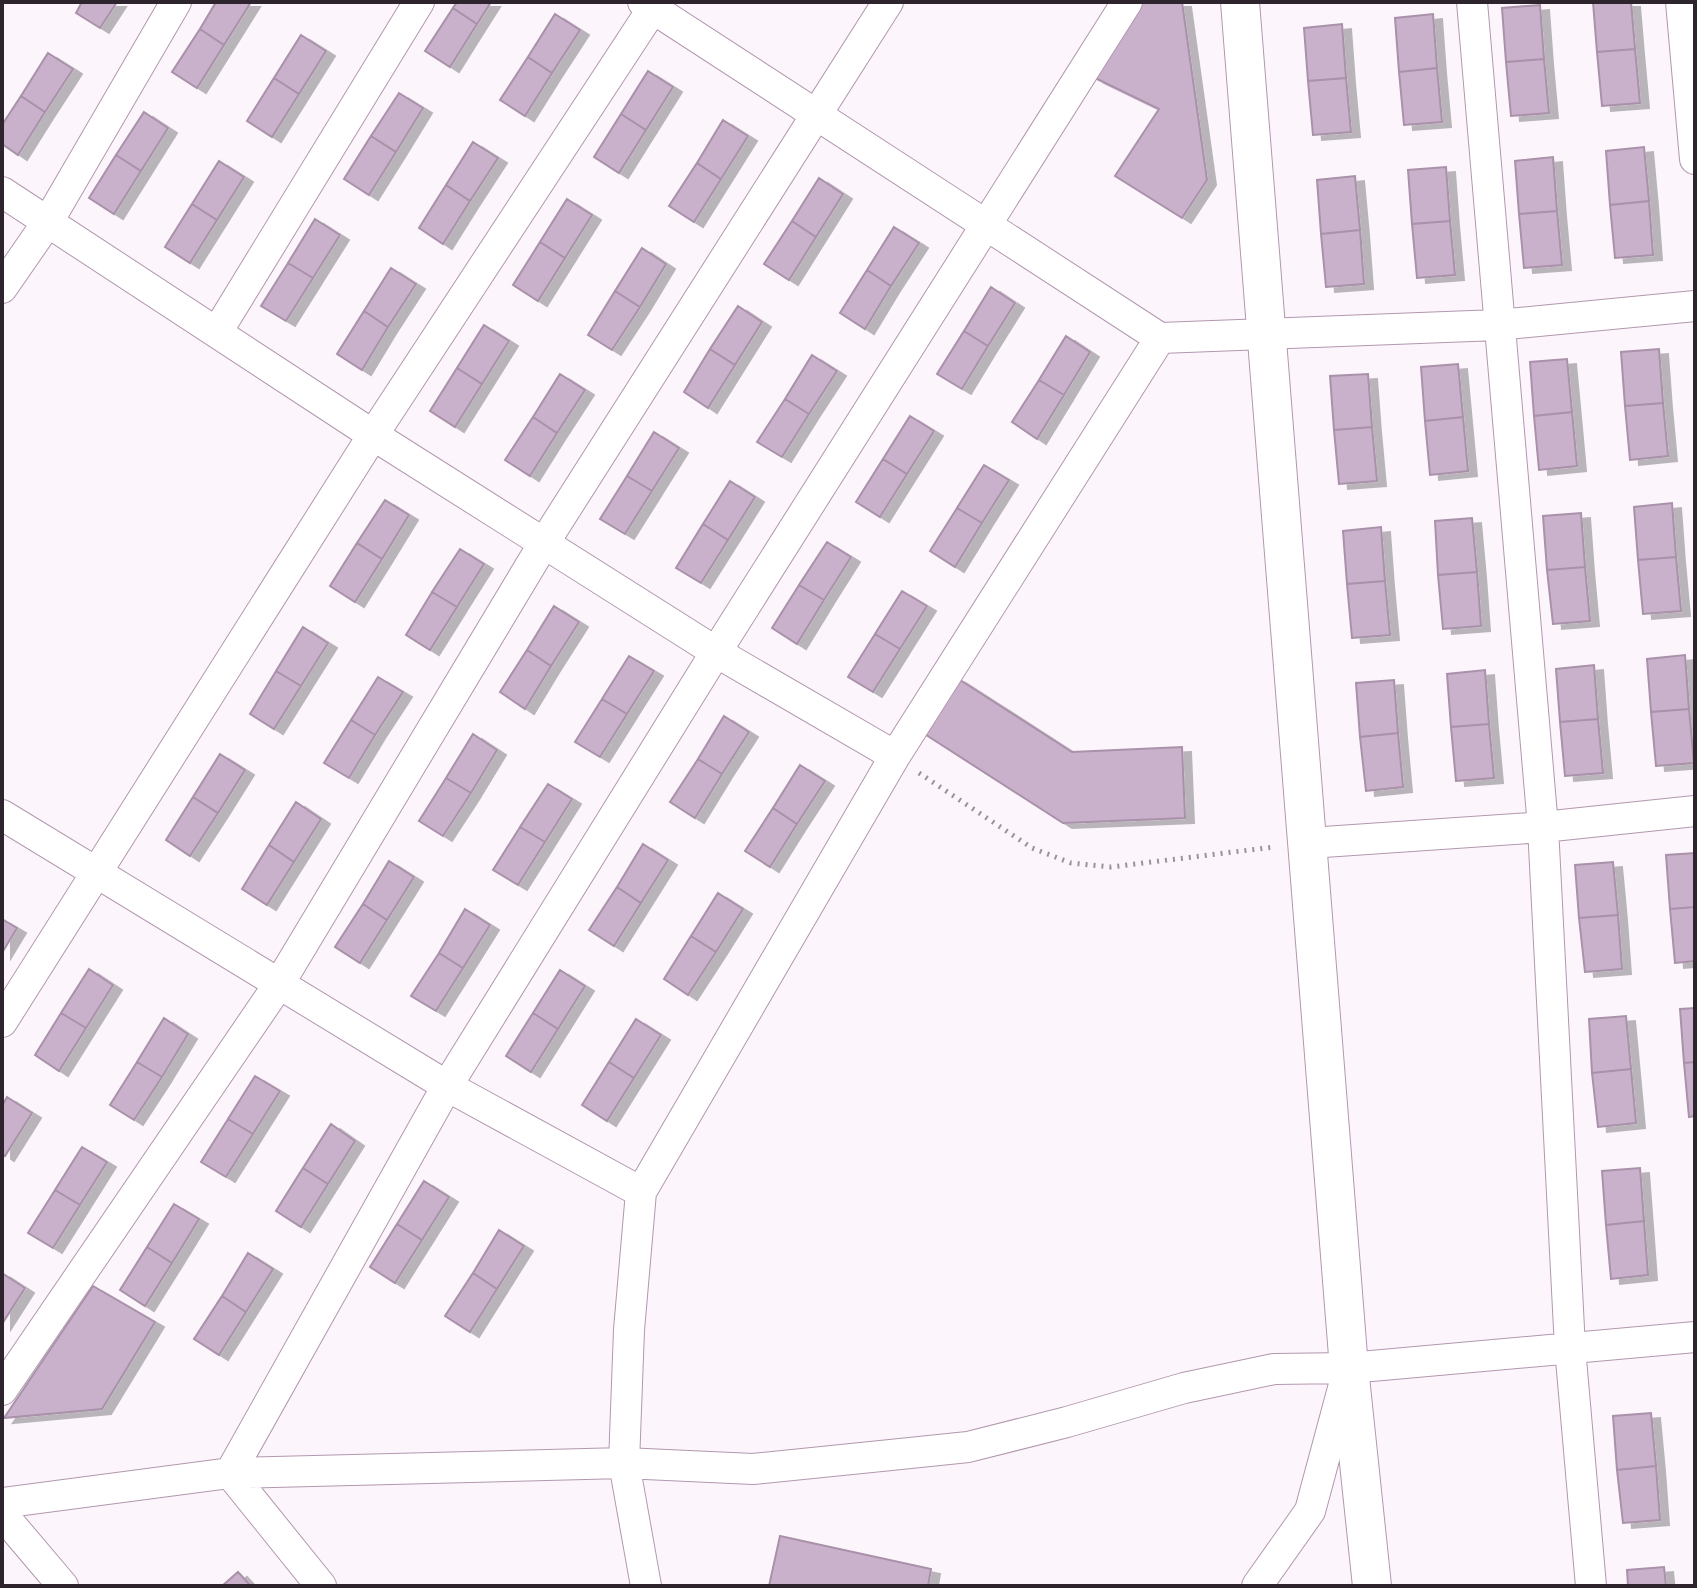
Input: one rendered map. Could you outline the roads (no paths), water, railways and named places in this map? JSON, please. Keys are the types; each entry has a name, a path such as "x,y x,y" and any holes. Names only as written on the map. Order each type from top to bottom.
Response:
{"street":[{"path":"2,288 49,220 176,2"},
{"path":"217,332 419,2"},
{"path":"2,1390 279,984 544,543 888,2"},
{"path":"230,1473 447,1086 716,652 1127,2"},
{"path":"1240,2 1349,1368 1372,1586"},
{"path":"1472,2 1543,827 1570,1348 1591,1586"},
{"path":"1681,2 1695,159"},
{"path":"2,1022 373,435 651,4 1160,338 1498,325 1695,306"},
{"path":"2,192 373,435 716,652 895,756"},
{"path":"646,1586 624,1463 629,1330 641,1192 895,756 1160,338"},
{"path":"1309,843 1543,827 1695,811"},
{"path":"2,815 447,1086 641,1192"},
{"path":"2,1503 230,1473 624,1463 753,1469 968,1447 1184,1388 1274,1369 1349,1368 1695,1337"},
{"path":"1257,1586 1310,1511 1349,1368"},
{"path":"230,1473 321,1586"},
{"path":"2,1514 63,1586"}]}
